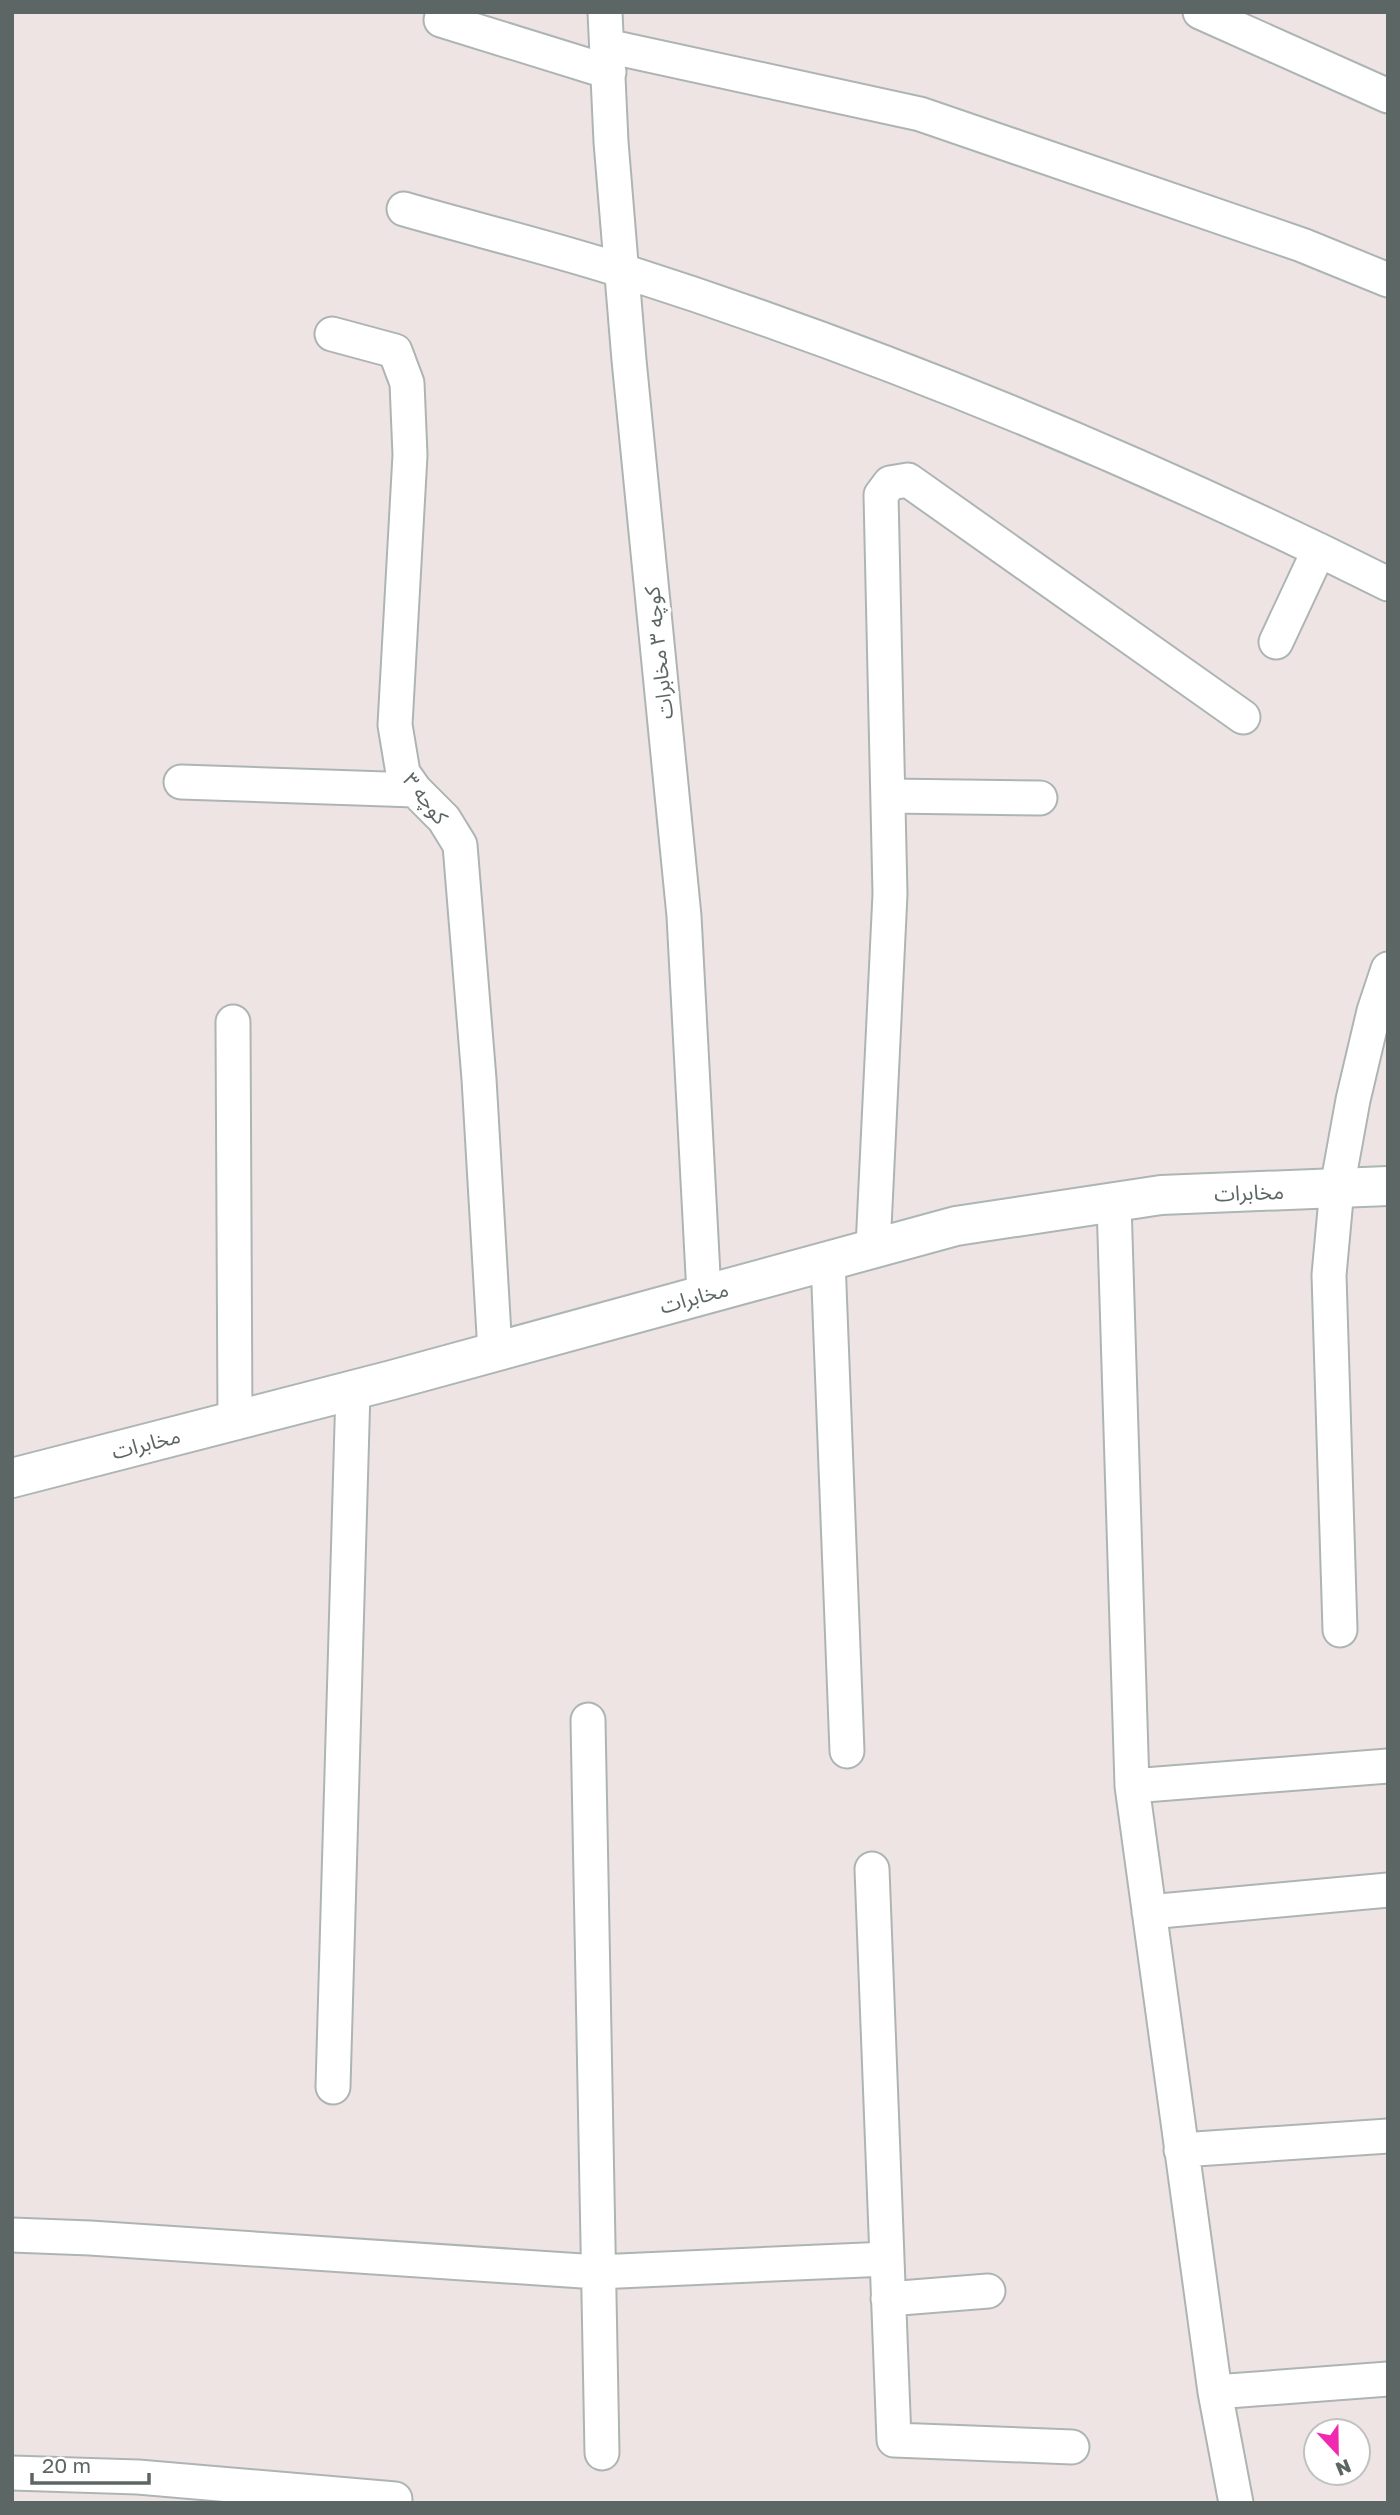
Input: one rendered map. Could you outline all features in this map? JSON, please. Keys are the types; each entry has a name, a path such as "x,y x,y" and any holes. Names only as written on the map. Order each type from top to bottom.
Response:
{"street":[{"name":"کوچه ۳ مخابرات","path":"605,12 611,142 622,271 684,916 704,1294"},
{"path":"1200,12 1388,96"},
{"path":"441,20 608,59 920,114 1302,245 1388,280"},
{"path":"404,209 622,271 890,363 1184,486 1388,584"},
{"name":"کوچه ۳","path":"332,334 395,351 407,383 410,454 396,725 403,773 415,790 444,819 460,845 480,1079 495,1352"},
{"path":"873,1248 890,894 881,495 890,483 908,480 1243,717"},
{"path":"1276,642 1319,550"},
{"path":"181,782 415,790"},
{"path":"889,796 1040,798"},
{"path":"1340,1630 1329,1275 1337,1188 1353,1100 1374,1011 1388,969"},
{"path":"233,1022 235,1420"},
{"name":"مخابرات","path":"12,1478 353,1390 956,1226 1161,1195 1388,1186"},
{"path":"1114,1203 1132,1786 1214,2392 1236,2503"},
{"path":"828,1260 847,1751"},
{"path":"333,2087 353,1390"},
{"path":"588,1720 602,2453"},
{"path":"1132,1786 1388,1766"},
{"path":"872,1869 894,2440 1072,2447"},
{"path":"1149,1912 1388,1890"},
{"path":"1181,2150 1388,2136"},
{"path":"12,2235 597,2272 887,2259"},
{"path":"888,2299 988,2291"},
{"path":"1214,2392 1388,2379"},
{"path":"12,2473 138,2477 395,2499"}]}
